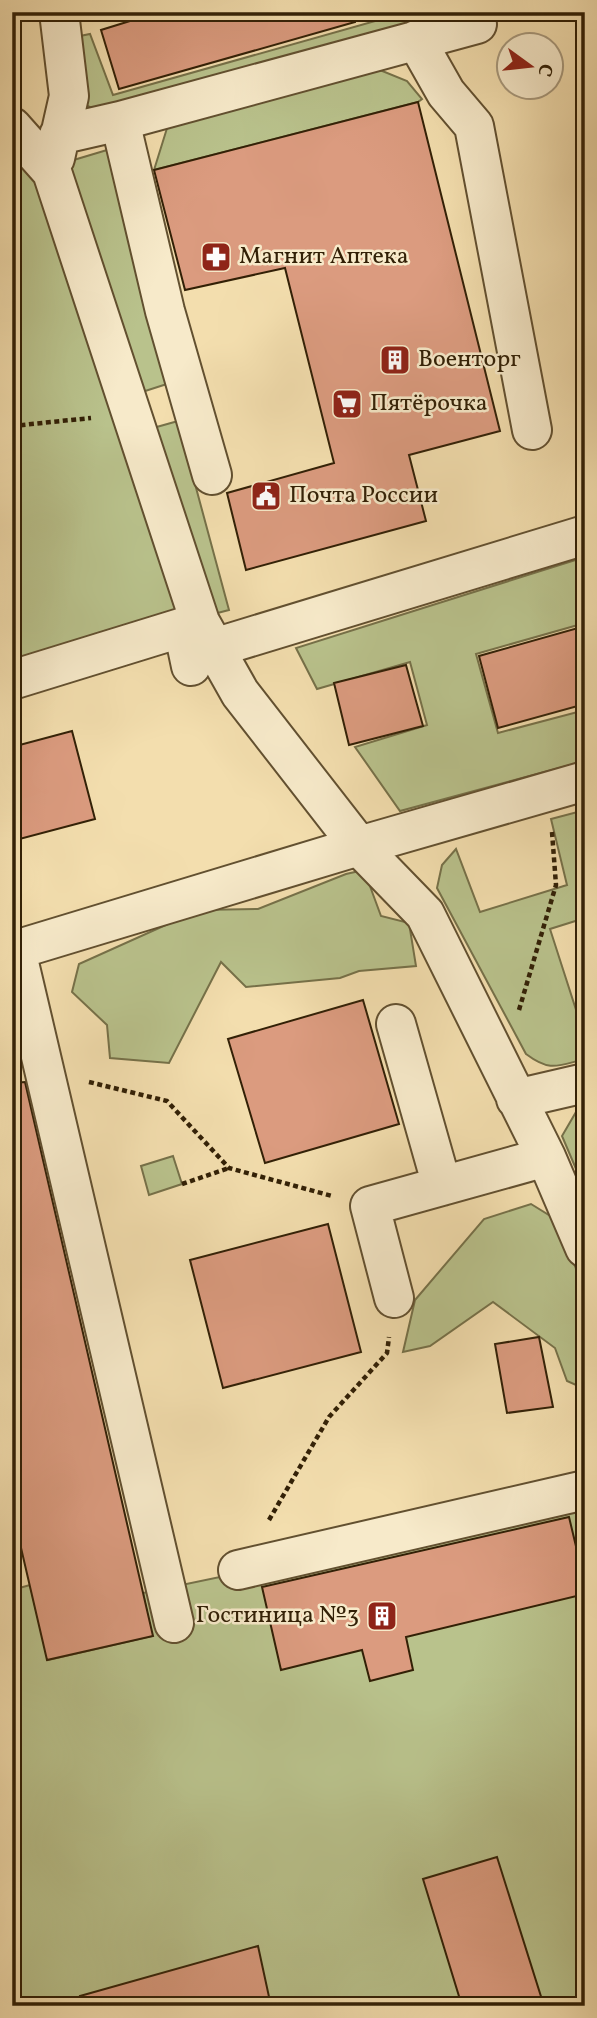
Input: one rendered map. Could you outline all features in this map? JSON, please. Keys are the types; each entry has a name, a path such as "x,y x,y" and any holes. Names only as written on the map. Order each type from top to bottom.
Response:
{"street":[{"path":"59,12 69,96 55,154 197,641 359,846 425,914 547,1157 585,1248"},
{"path":"55,154 120,121 477,24"},
{"path":"416,40 446,93 474,126 532,430"},
{"path":"120,121 165,311 212,475"},
{"path":"12,127 55,154"},
{"path":"12,680 197,641 585,534"},
{"path":"174,1623 45,1071 14,951 359,846 585,781"},
{"path":"396,1024 442,1186"},
{"path":"516,1099 585,1083"},
{"path":"394,1298 370,1206 547,1157"},
{"path":"238,1570 585,1490"}],"path":[{"path":"12,426 132,414"},
{"path":"518,1011 556,885 548,792"},
{"path":"45,1071 167,1101 229,1168 370,1206"},
{"path":"182,1184 229,1168"},
{"path":"238,1570 329,1417 387,1353 394,1298"}],"green space":[{"path":"407,12 480,12 105,115 82,103 70,38 90,34 113,95"},
{"path":"370,66 407,81 422,99 154,170 168,125"},
{"path":"12,136 48,176 197,620 12,677"},
{"path":"117,147 173,382 136,394 67,162"},
{"path":"178,421 229,610 206,616 146,430"},
{"path":"585,557 585,623 476,654 498,733 585,710 585,761 400,811 355,747 427,725 410,662 317,689 296,648"},
{"path":"585,810 585,918 550,929 579,1019 585,1018 585,1059 554,1066 534,1060 526,1054 437,888 442,865 456,849 480,912 567,885 551,819"},
{"path":"364,870 381,916 409,923 416,966 359,971 340,978 246,987 221,962 169,1063 110,1058 107,1025 72,992 79,964 199,910 258,909 346,874"},
{"path":"585,1111 585,1190 562,1136 576,1112"},
{"path":"173,1156 182,1184 149,1195 141,1166"},
{"path":"531,1204 560,1222 585,1295 585,1389 567,1381 555,1348 493,1302 430,1346 403,1352 415,1300 484,1219"},
{"path":"585,1501 585,2006 12,2006 12,1590 30,1585 48,1660 152,1636 143,1593"}],"building":[{"path":"159,12 354,12 355,22 119,89 101,30"},
{"name":"Военторг","path":"418,102 500,431 409,455 426,521 246,570 227,493 334,463 285,268 185,290 154,170"},
{"path":"585,626 585,704 498,728 479,656"},
{"path":"406,665 423,726 349,745 334,683"},
{"path":"72,731 95,819 12,841 12,747"},
{"path":"363,1000 399,1124 265,1163 228,1039"},
{"path":"25,1082 153,1636 47,1660 12,1509 12,1083"},
{"path":"328,1224 361,1352 223,1388 190,1260"},
{"path":"539,1337 553,1407 507,1413 495,1344"},
{"name":"Гостиница №3","path":"569,1517 585,1594 406,1637 413,1670 370,1681 362,1650 281,1670 262,1587"},
{"path":"497,1857 544,2006 462,2006 423,1879"},
{"path":"258,1946 271,2006 82,2006 80,1996"}],"place":[{"name":"Магнит Аптека","path":"216,257"},
{"name":"Военторг","path":"395,360"},
{"name":"Пятёрочка","path":"347,404"},
{"name":"Почта России","path":"266,496"},
{"name":"Гостиница №3","path":"382,1616"}]}
